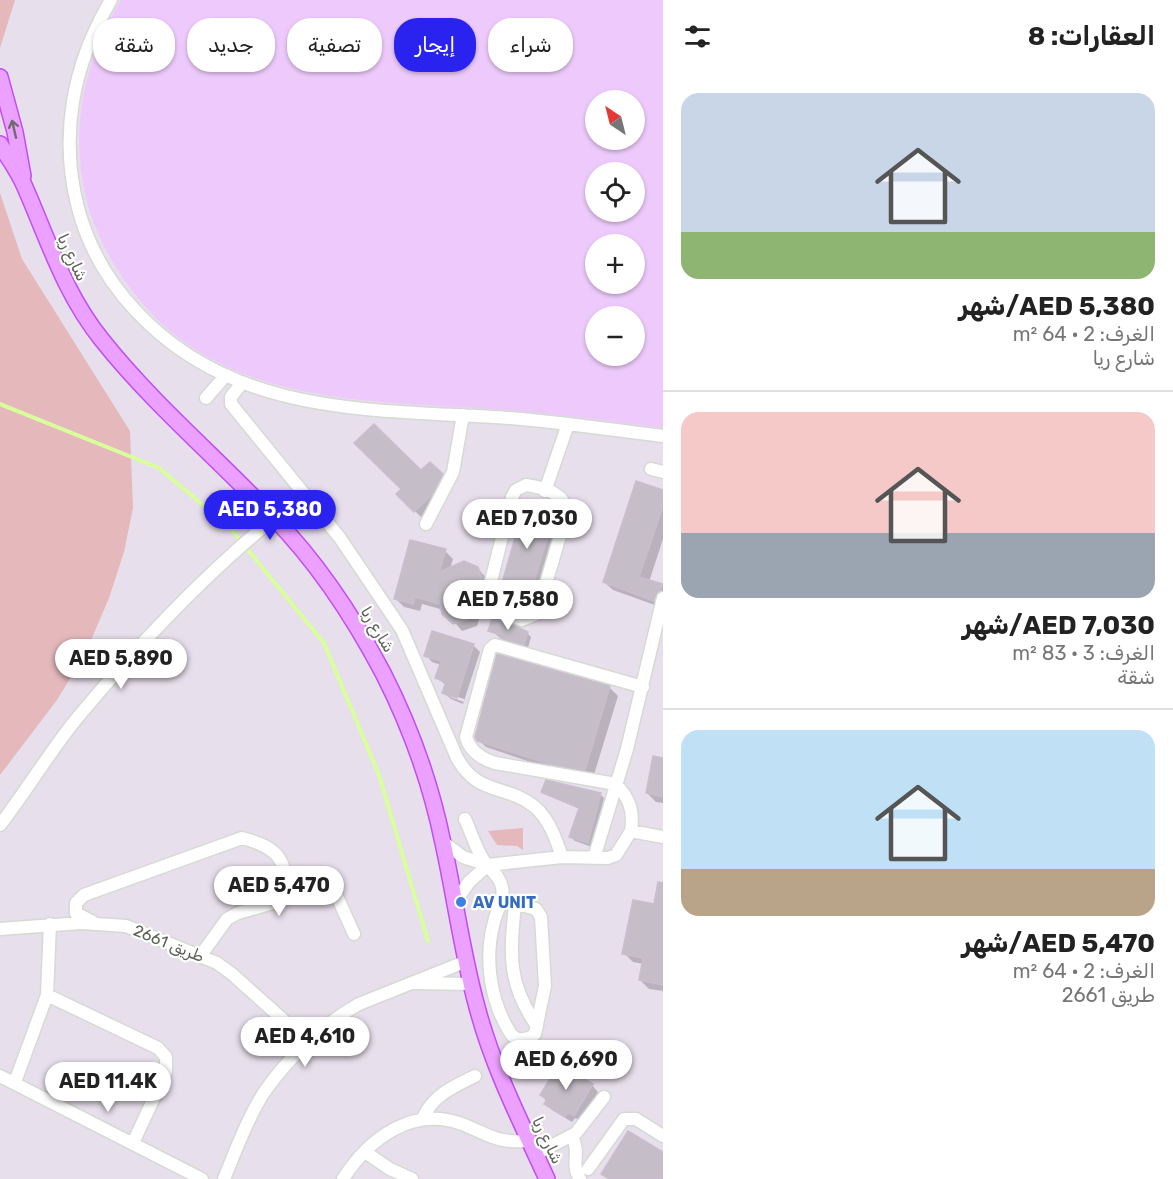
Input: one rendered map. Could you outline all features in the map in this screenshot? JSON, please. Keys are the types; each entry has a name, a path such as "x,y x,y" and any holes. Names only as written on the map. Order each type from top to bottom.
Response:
{"main road":[{"path":"0,76 15,132 23,182"},
{"path":"0,144 23,182"},
{"name":"شارع ريا","path":"23,182 64,282 99,337 144,390 274,518 328,584 382,672 423,768 443,842 472,984 499,1077 547,1179"}],"street":[{"path":"111,0 86,51 71,106 68,125 70,169 80,216 99,261 133,308 170,343 242,384 322,404 568,424 663,436"},
{"path":"206,398 225,376"},
{"path":"242,384 231,397 231,404 340,538 402,630 457,758 468,776 482,784 519,797 535,807 549,824 562,857"},
{"path":"426,524 453,472 463,415"},
{"path":"545,491 568,424"},
{"path":"526,486 545,491 564,499 567,512 537,614 522,620 497,611 490,603 488,593 513,493 526,486"},
{"path":"0,825 84,710 136,650 242,545 274,518"},
{"path":"594,858 644,687 663,598"},
{"path":"443,842 463,857 488,865 562,857 608,858 616,855 631,831 633,815 628,797 616,784 507,767 483,759 470,747 466,737 490,649 498,645 644,687"},
{"path":"465,819 488,865 502,886 502,900 489,943 489,969 495,994 514,1037 530,1038 537,1026 545,986 541,916 536,909 502,900"},
{"path":"631,831 662,836"},
{"path":"95,924 76,913 76,903 84,895 242,838 262,843 281,860 285,867 288,899"},
{"path":"454,904 469,882 488,865"},
{"path":"201,955 227,919 238,913 322,889 335,892 354,934"},
{"path":"514,904 511,944 515,987 523,1006 537,1026"},
{"path":"15,1082 47,995 50,924"},
{"name":"طريق 2661","path":"0,929 50,924 126,926 201,955 232,974 308,1042"},
{"path":"224,1179 264,1092 308,1042 343,1012 467,961"},
{"path":"413,983 472,984"},
{"path":"47,995 158,1047 166,1058 165,1072 134,1143"},
{"path":"0,1076 202,1179"},
{"path":"423,1118 429,1105 435,1099 474,1076"},
{"path":"343,1179 364,1152 381,1136 403,1124 423,1118 437,1118 464,1125 501,1141 532,1148 572,1137 604,1097"},
{"path":"588,1169 624,1119 636,1119 663,1136"},
{"path":"572,1137 577,1148 574,1168 580,1179"},
{"path":"364,1152 390,1169 412,1179"}],"shaded area":[{"path":"0,0 15,0 0,48"},
{"path":"0,193 22,259 130,431 133,508 124,552 109,598 86,652 57,700 0,775"},
{"path":"523,828 523,850 517,846 497,845 488,831"}],"sand":[{"path":"121,0 663,0 663,428 491,409 350,399 303,391 258,379 216,361 177,337 142,303 104,247 89,209 80,155 80,128 88,75 93,61 93,72 175,72 175,18 111,18"}],"building":[{"path":"374,424 421,470 430,462 443,474 432,495 414,512 396,494 401,489 354,443"},
{"path":"636,481 663,490 663,506 639,577 663,584 654,601 603,582"},
{"path":"525,503 555,512 529,598 500,590"},
{"path":"410,540 446,549 439,572 464,561 478,567 482,578 472,613 467,620 453,624 442,614 440,604 415,597 413,604 394,599"},
{"path":"493,616 528,632 524,645 500,638 501,635 488,631"},
{"path":"432,631 474,644 457,698 442,693 446,682 435,678 441,661 424,656"},
{"path":"497,654 610,686 585,770 552,765 477,741 475,737"},
{"path":"653,756 663,758 663,797 646,793"},
{"path":"546,780 601,793 588,843 569,837 579,808 541,792"},
{"path":"658,882 663,883 663,985 639,980 643,958 622,954 633,900 654,904"},
{"path":"559,1064 593,1084 574,1116 568,1112 565,1117 544,1104 547,1099 540,1095"},
{"path":"628,1131 663,1152 663,1179 609,1179 601,1174"}],"waterway":[{"path":"0,404 159,468 230,528 324,643 379,775 428,941"}],"place":[{"name":"AV UNIT","path":"461,902"}]}
